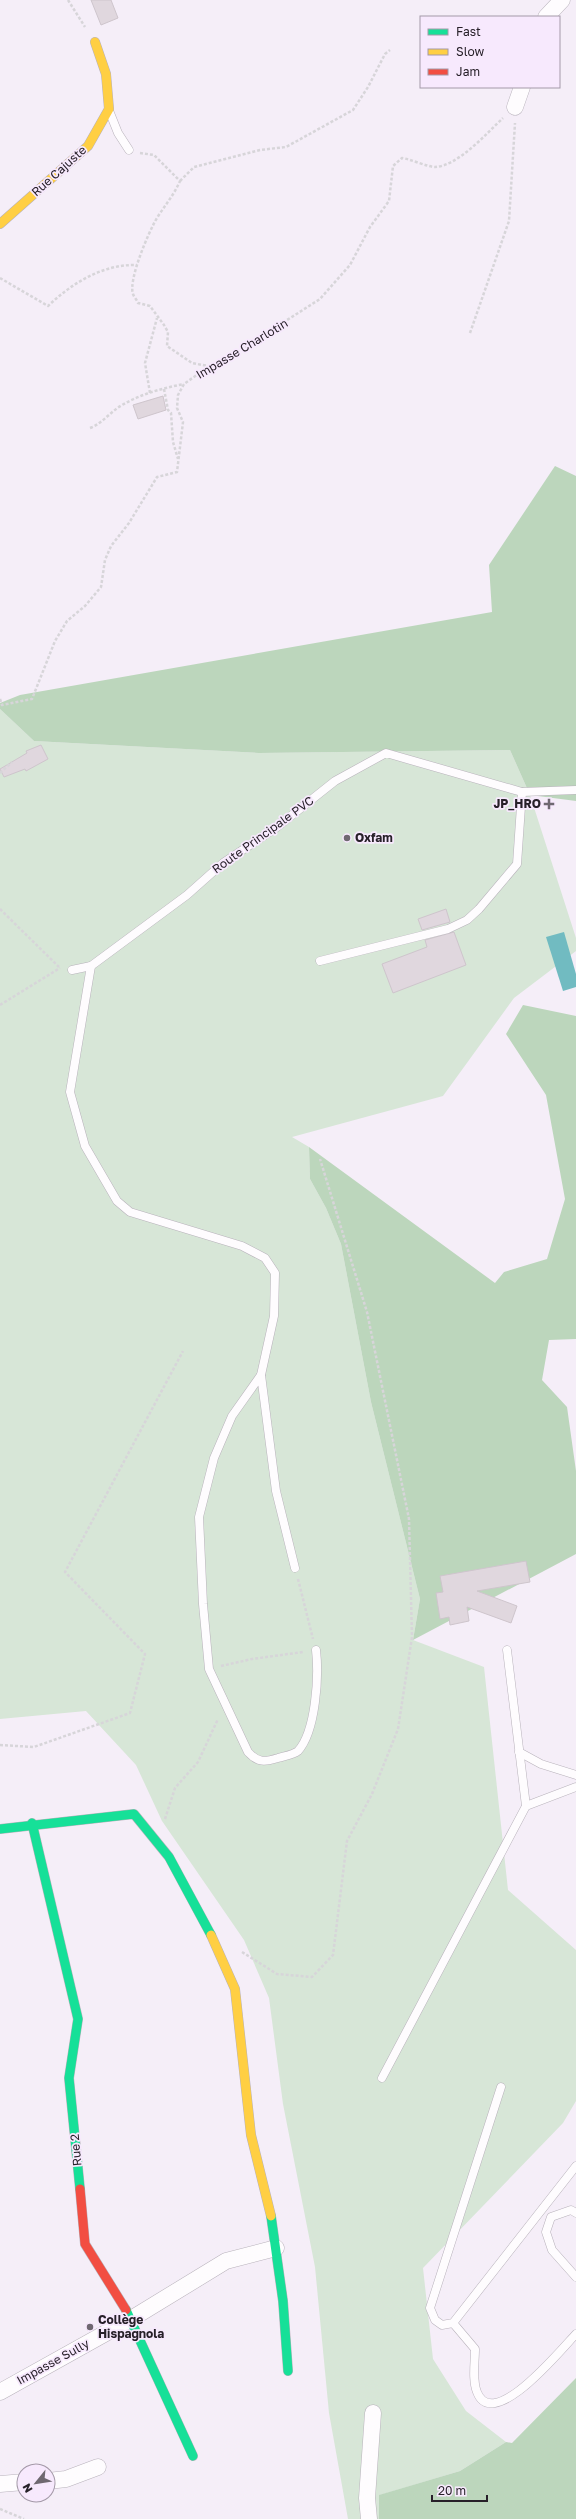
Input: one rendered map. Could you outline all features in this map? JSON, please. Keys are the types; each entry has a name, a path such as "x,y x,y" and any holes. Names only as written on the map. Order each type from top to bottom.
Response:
{"street":[{"path":"547,16 562,0"},
{"path":"95,42 106,74 109,109"},
{"path":"515,107 522,88"},
{"name":"Rue Cajuste","path":"0,224 88,146 109,109"},
{"path":"0,1828 32,1823 134,1814 169,1857 220,1952 235,1989 250,2135 273,2225 283,2301 288,2371"},
{"name":"Rue 2","path":"32,1823 78,2018 69,2078 85,2244 131,2319 193,2456"},
{"name":"Impasse Sully","path":"0,2392 131,2319 226,2261 276,2248"},
{"path":"369,2519 367,2498 373,2413"},
{"path":"56,2481 66,2480 98,2467"},
{"path":"0,2484 16,2483"}],"lane":[{"path":"109,109 118,133 129,150"},
{"name":"Route Principale PVC","path":"72,970 91,966 187,895 223,863 277,827 335,781 386,753 522,792 576,790"},
{"path":"320,960 448,928 466,920 478,909 517,864 522,792"},
{"path":"91,966 70,1092 85,1146 117,1201 130,1212 242,1246 265,1258 275,1273 274,1316 261,1375 276,1492 295,1568"},
{"path":"261,1375 232,1416 214,1458 199,1517 203,1604 209,1669 248,1752 255,1760 264,1762 294,1754 306,1738 319,1676 316,1650"},
{"path":"382,2078 526,1806 507,1650"},
{"path":"519,1752 541,1764 576,1775"},
{"path":"526,1806 576,1787"},
{"path":"501,2087 430,2308 435,2320 442,2325 453,2323 576,2166"},
{"path":"576,2213 571,2210 551,2217 546,2232 552,2250 576,2277"},
{"path":"453,2323 475,2349 475,2385 477,2394 484,2401 493,2403 516,2395 576,2334"}],"path":[{"path":"68,0 95,42"},
{"path":"208,367 192,363 167,346 168,332 150,306 138,302 133,294 137,265 157,217 174,196 180,180 194,167 260,150 286,147 352,110 368,88 385,54 390,50"},
{"path":"470,334 509,221 515,107"},
{"name":"Impasse Charlotin","path":"179,461 183,422 177,408 178,394 184,384 208,367 226,359 320,299 350,265 370,227 389,201 392,166 402,158 434,167 447,163 467,152 515,107"},
{"path":"129,150 154,155 180,180"},
{"path":"0,278 48,306 74,283 120,266 137,265"},
{"path":"150,393 145,363 157,318"},
{"path":"90,428 100,424 120,405 150,393 184,384"},
{"path":"0,699 2,705 32,699 55,641 67,621 85,606 101,587 105,560 111,546 129,523 157,477 177,472 179,461 173,442 171,413 168,410 164,389"},
{"path":"0,773 12,762"},
{"path":"0,909 59,967 72,970"},
{"path":"0,1005 59,967"},
{"path":"237,1949 277,1974 312,1977 332,1955 347,1841 372,1794 398,1729 412,1637 409,1519 366,1312 320,1159"},
{"path":"0,1745 34,1746 130,1713 144,1654 65,1572 184,1351"},
{"path":"209,1669 252,1659 316,1650 295,1568"},
{"path":"164,1825 167,1808 175,1788 198,1762 225,1704"},
{"path":"0,2509 24,2519"}],"green space":[{"path":"555,466 576,476 576,801 530,795 510,750 259,753 34,741 0,709 0,703 20,695 492,612 489,565"},
{"path":"0,709 34,741 259,753 510,750 530,795 576,938 576,951 514,998 443,1096 292,1137 309,1147 310,1179 326,1208 341,1244 371,1402 420,1599 413,1640 484,1667 508,1890 576,1950 576,2101 563,2123 423,2268 433,2359 466,2411 506,2442 460,2471 380,2495 379,2519 348,2519 329,2413 315,2267 283,2104 269,1998 244,1940 162,1821 136,1765 86,1711 0,1719"},
{"path":"523,1005 576,1016 576,1339 549,1340 542,1380 567,1407 576,1471 576,1554 413,1640 420,1599 371,1402 341,1244 326,1208 310,1179 309,1147 495,1283 504,1272 547,1259 565,1199 546,1095 506,1034"},
{"path":"576,2378 576,2519 379,2519 379,2495 460,2471 506,2442 512,2443"}],"water":[{"path":"564,932 576,974 576,987 563,991 546,937"}],"building":[{"path":"91,0 111,0 118,18 101,25"},
{"path":"163,396 166,410 138,419 133,405"},
{"path":"41,745 48,759 26,771 25,769 4,777 0,769 27,753 26,751"},
{"path":"446,909 450,922 422,930 418,919"},
{"path":"454,932 466,965 393,993 382,964 427,947 425,940"},
{"path":"526,1561 530,1582 477,1591 517,1606 511,1623 467,1607 469,1621 450,1625 449,1617 440,1619 436,1593 443,1592 440,1576"}],"traffic: fast":[{"path":"0,1829 134,1814 169,1857 211,1935"},
{"path":"32,1823 78,2019 69,2078 80,2189"},
{"path":"271,2216 283,2301 288,2371"},
{"path":"126,2310 193,2456"}],"traffic: slow":[{"path":"0,224 88,146 109,109 106,74 95,42"},
{"path":"211,1935 235,1989 251,2135 271,2216"}],"traffic: jam":[{"path":"80,2189 85,2244 126,2310"}],"place":[{"name":"JP_HRO","path":"549,804"},
{"name":"Oxfam","path":"347,838"},
{"name":"Collège Hispagnola","path":"90,2327"}]}
